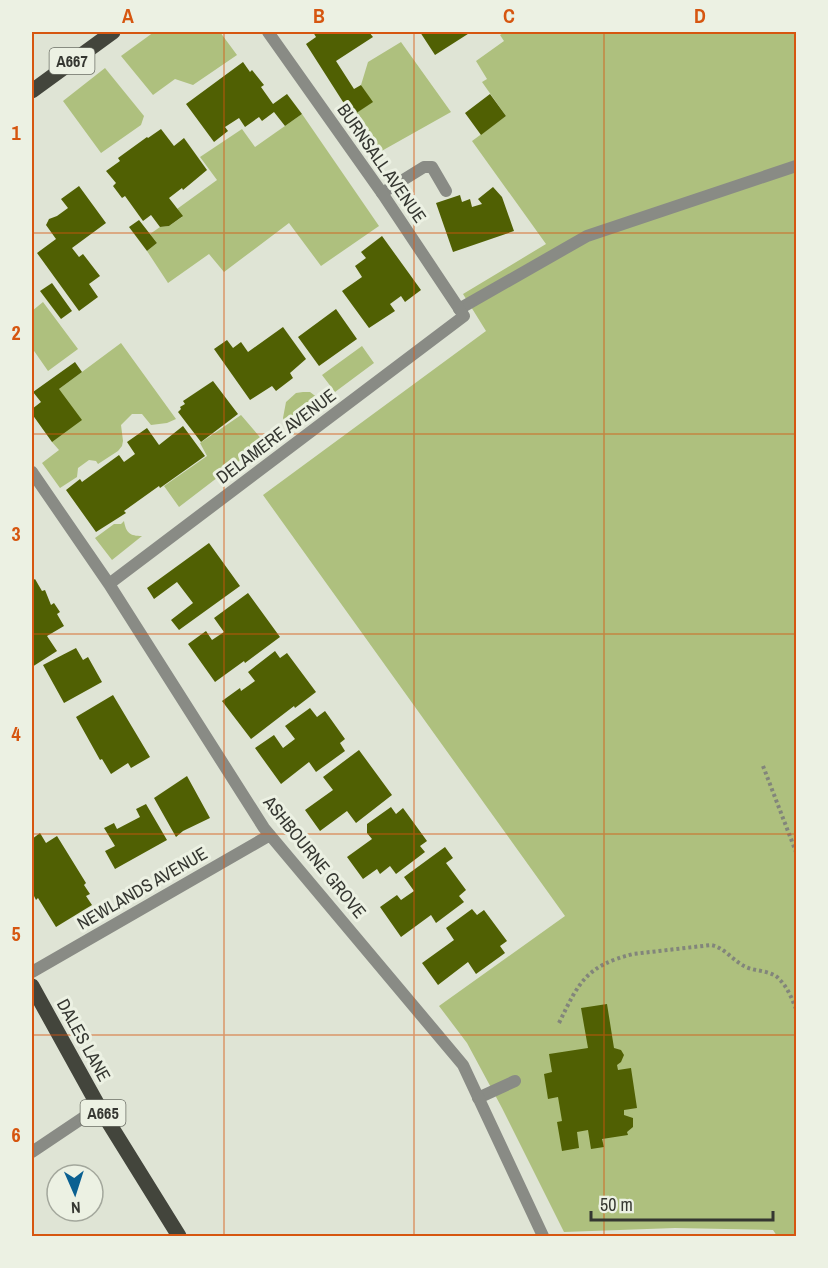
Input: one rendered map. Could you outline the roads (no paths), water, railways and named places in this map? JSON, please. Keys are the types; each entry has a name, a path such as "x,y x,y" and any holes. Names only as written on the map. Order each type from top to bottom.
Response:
{"main road":[{"name":"A667","path":"32,91 113,32"},
{"name":"DALES LANE","path":"32,986 99,1107 178,1236"}],"street":[{"name":"BURNSALL AVENUE","path":"268,32 382,193 462,312"},
{"name":"DELAMERE AVENUE","path":"109,584 462,312 587,236 796,166"},
{"path":"382,193 423,167 432,167 446,191"},
{"name":"ASHBOURNE GROVE","path":"32,472 109,584 270,835 463,1065 543,1236"},
{"name":"NEWLANDS AVENUE","path":"32,972 270,835"},
{"path":"478,1098 515,1081"},
{"path":"32,1152 99,1107"}]}
